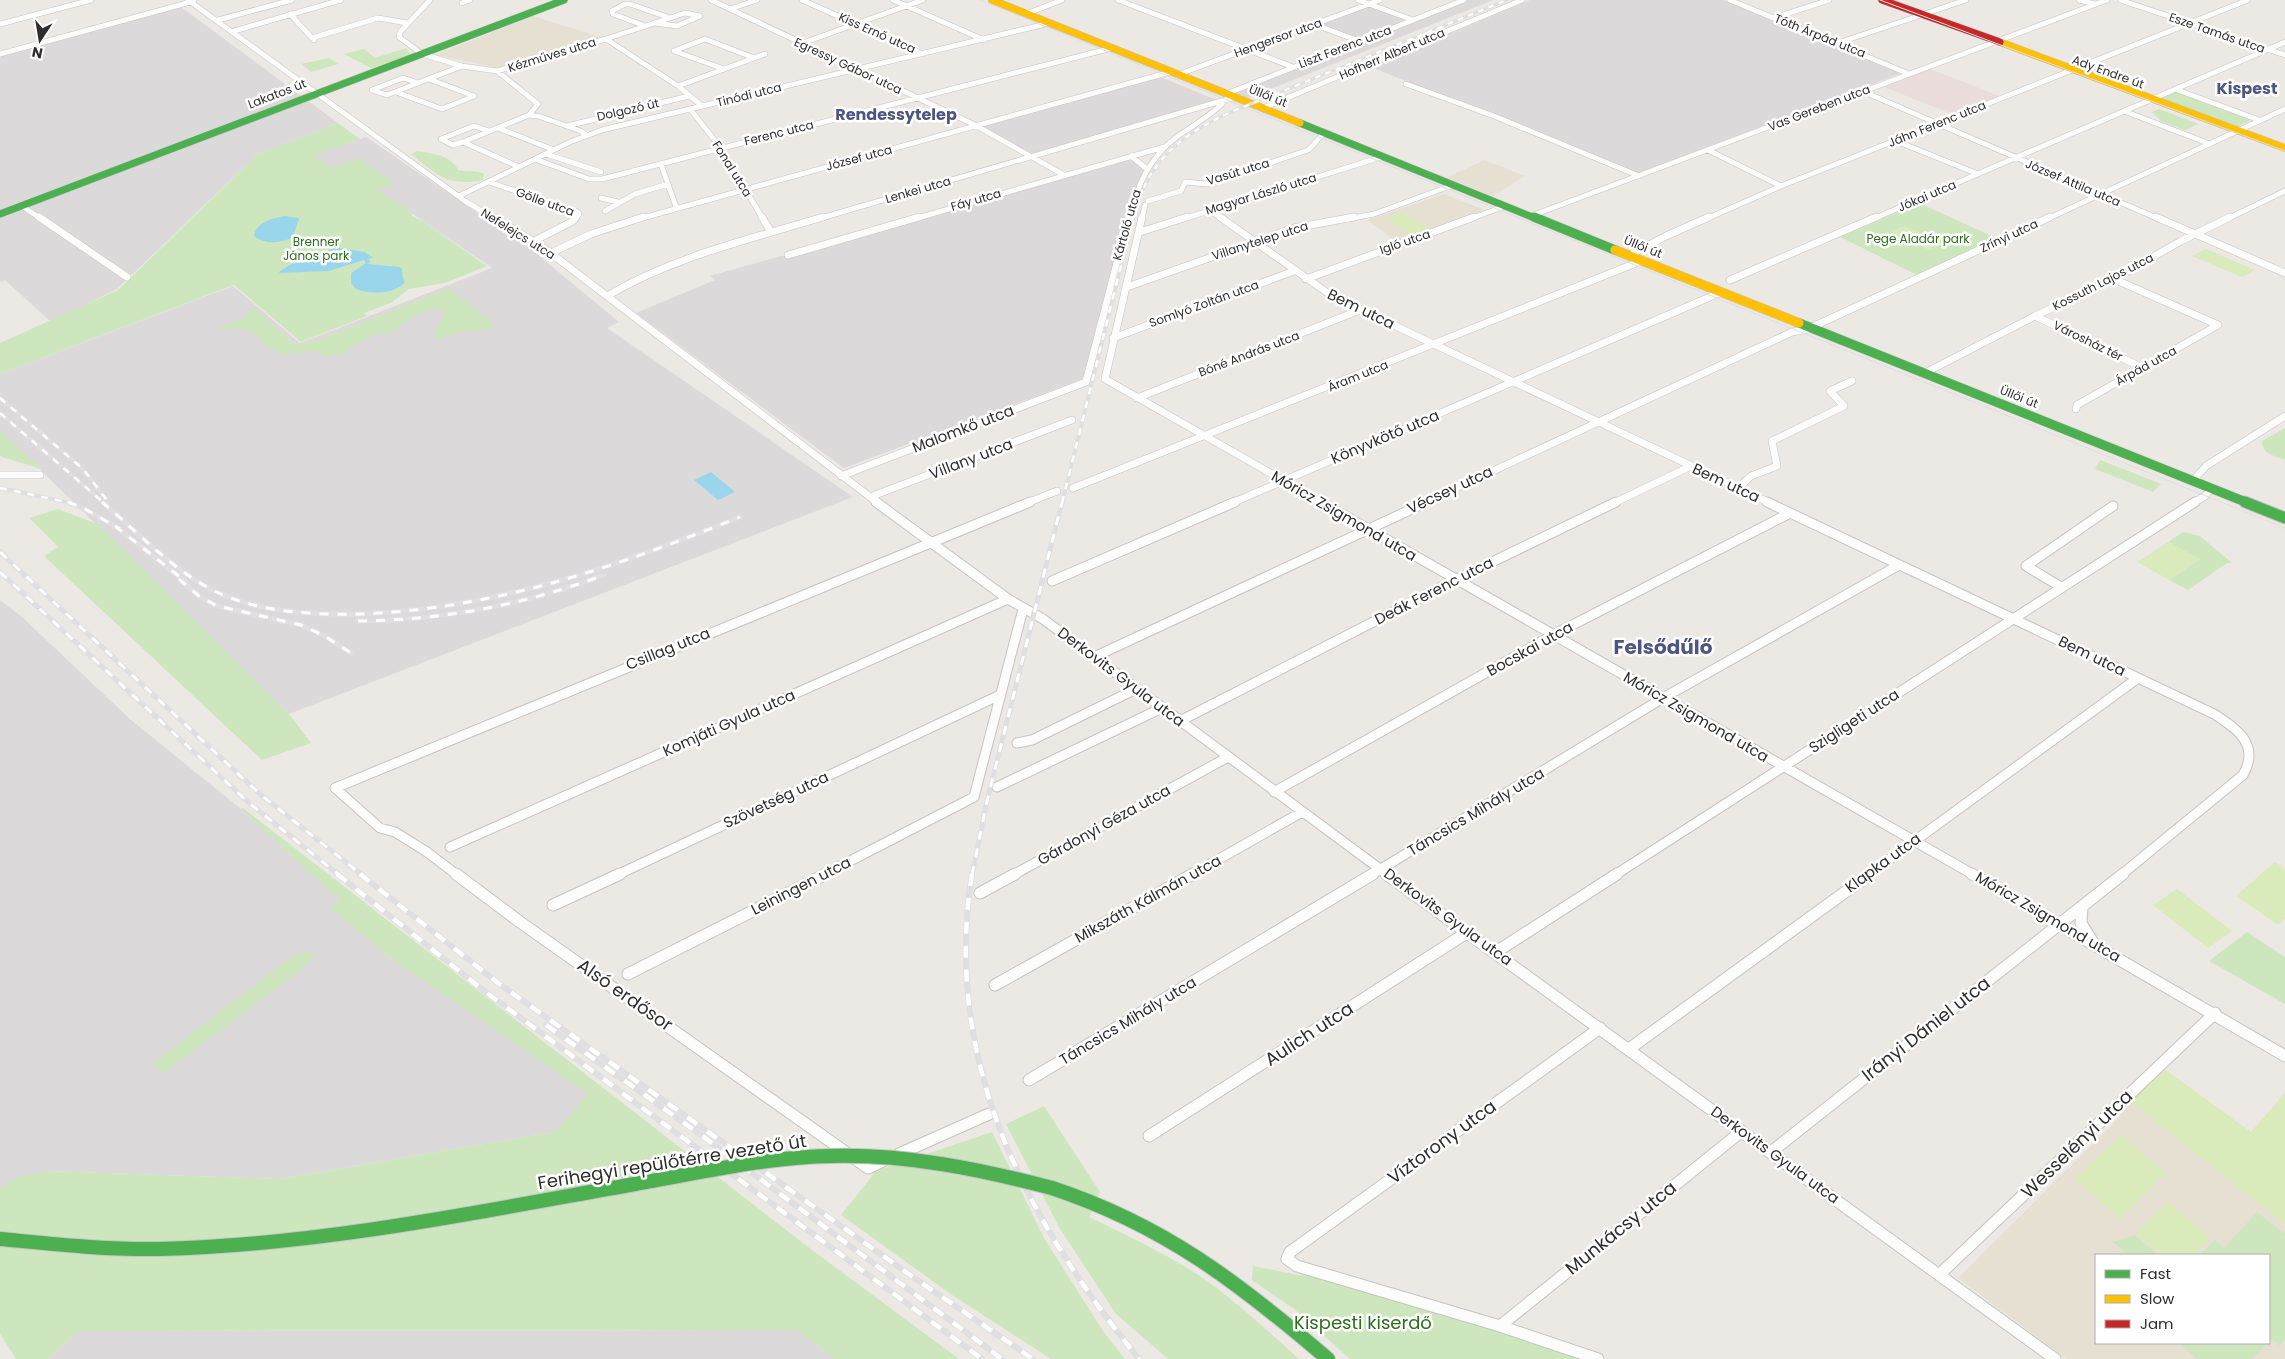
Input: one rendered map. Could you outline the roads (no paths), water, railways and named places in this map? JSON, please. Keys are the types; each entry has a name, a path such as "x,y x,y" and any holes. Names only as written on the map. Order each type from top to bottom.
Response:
{"main road":[{"name":"Lakatos út","path":"0,214 564,0"},
{"name":"Üllői út","path":"992,0 1112,48 1228,98 1263,108 1808,329 2285,518"},
{"name":"Ady Endre út","path":"1882,0 1922,15 1942,25 1994,42 2285,148"},
{"name":"Ady Endre út","path":"2236,131 2285,153"},
{"name":"Ferihegyi repülőtérre vezető út","path":"0,1239 101,1249 156,1249 277,1241 430,1220 797,1158 894,1157 943,1162 1005,1175 1095,1202 1135,1220 1215,1268 1269,1307 1328,1359"}],"street":[{"path":"0,24 91,0"},
{"path":"0,54 192,0"},
{"name":"Nefelejcs utca","path":"192,0 459,196 551,253 740,396 840,476"},
{"path":"218,20 293,0 303,11"},
{"path":"234,32 341,0"},
{"path":"430,0 407,23 400,32 399,37 422,54 462,66 497,71 538,104 529,115 463,142 453,145 441,139 474,126 489,131"},
{"path":"462,3 470,0"},
{"path":"640,0 615,8 612,13 645,26"},
{"name":"Egressy Gábor utca","path":"711,0 800,44 975,125 1034,156 1064,175"},
{"path":"730,9 757,0"},
{"name":"Kiss Ernő utca","path":"802,0 924,54"},
{"path":"893,0 984,40"},
{"path":"800,44 923,0"},
{"path":"1026,14 1062,0"},
{"path":"1118,0 1293,67"},
{"path":"1358,0 1414,20"},
{"name":"Hengersor utca","path":"1173,74 1316,25 1380,0"},
{"name":"Liszt Ferenc utca","path":"1228,98 1293,67 1464,0"},
{"name":"Hofherr Albert utca","path":"1263,108 1522,0"},
{"name":"Tóth Árpád utca","path":"1730,0 1838,43 1909,74"},
{"path":"1774,18 1829,0"},
{"path":"1838,43 1966,0"},
{"path":"2079,0 2095,4"},
{"name":"Vas Gereben utca","path":"1530,216 2107,0"},
{"name":"Esze Tamás utca","path":"2120,0 2285,55"},
{"name":"Jáhn Ferenc utca","path":"1628,256 1666,236 1781,186 2248,0"},
{"path":"630,4 670,18"},
{"name":"Kézműves utca","path":"497,71 606,39 685,13 700,16 677,26 655,23"},
{"path":"290,14 313,39 378,18 407,23"},
{"name":"Tinódi utca","path":"459,196 586,135 1050,23"},
{"path":"1316,25 1359,41"},
{"name":"Kézműves utca","path":"606,39 642,65 678,86 702,106"},
{"path":"724,69 674,51 704,39 754,58"},
{"path":"2175,89 2285,42"},
{"name":"Ferenc utca","path":"535,159 595,180 1112,48"},
{"path":"678,86 765,54"},
{"path":"418,83 403,78 372,90 387,95 462,66"},
{"name":"József utca","path":"551,253 591,234 676,207 975,125 1173,74"},
{"path":"396,92 442,109 474,96 429,79"},
{"path":"1406,84 1494,116 1639,176"},
{"path":"2175,89 2259,120 2285,108"},
{"name":"Jókai utca","path":"1730,280 2175,89"},
{"name":"József Attila utca","path":"1862,92 2285,273"},
{"name":"Dolgozó út","path":"567,126 689,96"},
{"name":"Kártoló utca","path":"1086,382 1131,207 1136,191 1147,169 1164,147 1207,118 1228,98"},
{"name":"Lenkei utca","path":"607,296 636,279 705,253 1228,98"},
{"name":"Fonal utca","path":"690,109 721,148 771,232"},
{"path":"2124,111 2210,144"},
{"path":"529,115 538,116 567,126 586,135"},
{"name":"Zrínyi utca","path":"1808,329 2259,120"},
{"path":"498,128 554,150"},
{"name":"Vasút utca","path":"1105,380 1113,338 1146,203 1181,191 1185,182 1207,184 1308,150 1314,146 1315,140 1325,133"},
{"path":"1896,141 1978,174"},
{"path":"463,142 519,167"},
{"name":"Fáy utca","path":"788,255 1164,147"},
{"path":"1708,150 1781,186"},
{"path":"546,154 601,172"},
{"path":"1131,156 1147,169"},
{"name":"Magyar László utca","path":"1140,232 1381,157"},
{"path":"661,164 676,207"},
{"name":"Gölle utca","path":"489,182 578,212 579,214 573,221 534,241"},
{"path":"606,211 618,202 650,187 668,184"},
{"name":"Villanytelep utca","path":"1127,287 1299,227 1374,214 1453,185"},
{"name":"Kossuth Lajos utca","path":"1923,374 2035,316 2114,279 2193,235 2285,191"},
{"path":"601,198 618,202"},
{"path":"22,206 127,277"},
{"name":"Igló utca","path":"1306,279 1505,206"},
{"name":"Bem utca","path":"1210,210 1325,292 1360,310 2222,718 2238,731 2249,744"},
{"name":"Áram utca","path":"1074,488 1641,261"},
{"name":"Somlyó Zoltán utca","path":"1113,338 1294,271"},
{"path":"2114,279 2218,325"},
{"name":"Könyvkötő utca","path":"1052,581 1719,293"},
{"name":"Bóné András utca","path":"1137,398 1360,310"},
{"name":"Városház tér","path":"2035,316 2142,367"},
{"name":"Árpád utca","path":"2076,409 2077,405 2218,325"},
{"name":"Vécsey utca","path":"1094,657 1796,330 1808,329"},
{"name":"Móricz Zsigmond utca","path":"1105,380 2094,943 2285,1056"},
{"path":"1738,488 1751,476 1777,466 1772,441 1844,406 1830,391 1852,381"},
{"name":"Malomkő utca","path":"840,476 1086,382"},
{"path":"2197,483 2197,476 2206,466 2285,416"},
{"name":"Villany utca","path":"870,497 1072,420"},
{"name":"Deák Ferenc utca","path":"1180,721 1456,580 1691,466"},
{"path":"0,475 40,474"},
{"name":"Derkovits Gyula utca","path":"840,476 1023,610 1043,619 1274,792 2055,1359"},
{"name":"Szigligeti utca","path":"1496,952 2205,496 2211,488"},
{"name":"Csillag utca","path":"380,828 336,788 360,776 930,541 1057,491"},
{"path":"2061,587 2026,566 2113,506"},
{"name":"Bocskai utca","path":"1274,792 1553,635 1790,513"},
{"name":"Táncsics Mihály utca","path":"1030,1080 1382,870 1663,698 1899,565"},
{"name":"Komjáti Gyula utca","path":"450,847 1008,599"},
{"path":"1000,695 1023,610"},
{"name":"Klapka utca","path":"1629,1049 1913,840 2138,678"},
{"path":"1017,744 1032,740 1136,689"},
{"name":"Leiningen utca","path":"628,974 974,797 1000,695"},
{"name":"Szövetség utca","path":"553,905 1000,695"},
{"path":"997,788 1162,708"},
{"name":"Irányi Dániel utca","path":"1771,1152 2082,907 2243,775 2247,769 2251,753 2249,744"},
{"name":"Gárdonyi Géza utca","path":"980,893 1228,757"},
{"name":"Mikszáth Kálmán utca","path":"995,985 1302,812"},
{"name":"Alsó erdősor","path":"380,828 395,832 427,852 520,922 868,1168 989,1114"},
{"path":"2082,907 2082,923 2094,943"},
{"name":"Aulich utca","path":"1149,1136 1468,932"},
{"name":"Wesselényi utca","path":"1939,1275 2215,1013"},
{"name":"Víztorony utca","path":"1500,1326 1297,1266 1287,1259 1290,1252 1600,1028"},
{"name":"Munkácsy utca","path":"1500,1326 1742,1131"},
{"path":"1500,1326 1598,1359"}],"water":[{"path":"285,216 298,218 299,220 292,238 268,242 254,236 255,231 262,224"},
{"path":"340,248 365,252 374,257 368,259 371,262 368,264 400,267 405,282 396,289 375,293 356,289 351,283 351,273 366,263 364,260 329,271 279,273 307,258"},
{"path":"711,472 735,492 718,500 694,480"}],"tram line":[{"path":"980,0 2285,528"},
{"path":"1880,0 2285,151"}],"railway":[{"path":"1133,219 1139,199 1156,166 1181,141 1212,121 1507,0"},
{"path":"1062,503 1133,217"},
{"path":"0,398 83,469 106,499"},
{"path":"0,413 104,503"},
{"path":"0,488 70,503"},
{"path":"102,502 174,565 205,586 221,594 272,609 327,614 362,614 412,610 509,594 602,568 740,517"},
{"path":"972,875 987,801 1062,502"},
{"path":"70,503 116,527"},
{"path":"116,527 120,529"},
{"path":"116,527 185,581"},
{"path":"0,552 261,795 362,875"},
{"path":"0,572 249,803 339,875"},
{"path":"358,621 421,618 483,609 544,595 604,575"},
{"path":"179,579 199,596 217,606 301,625 323,635 351,653"},
{"path":"337,874 487,993 982,1359"},
{"path":"360,874 498,983 920,1282 1033,1359"},
{"path":"972,874 966,942 969,1008 982,1072 1001,1133 1028,1193 1061,1250 1098,1306 1139,1359"},
{"path":"546,1025 701,1135 1002,1359"}],"district":[{"name":"Kispest","path":"2247,88"},
{"name":"Rendessytelep","path":"896,114"},
{"name":"Felsődűlő","path":"1663,647"}],"park label":[{"name":"Pege Aladár park","path":"1918,239"},
{"name":"Brenner János park","path":"316,249"},
{"name":"Kispesti kiserdő","path":"1363,1323"}]}
